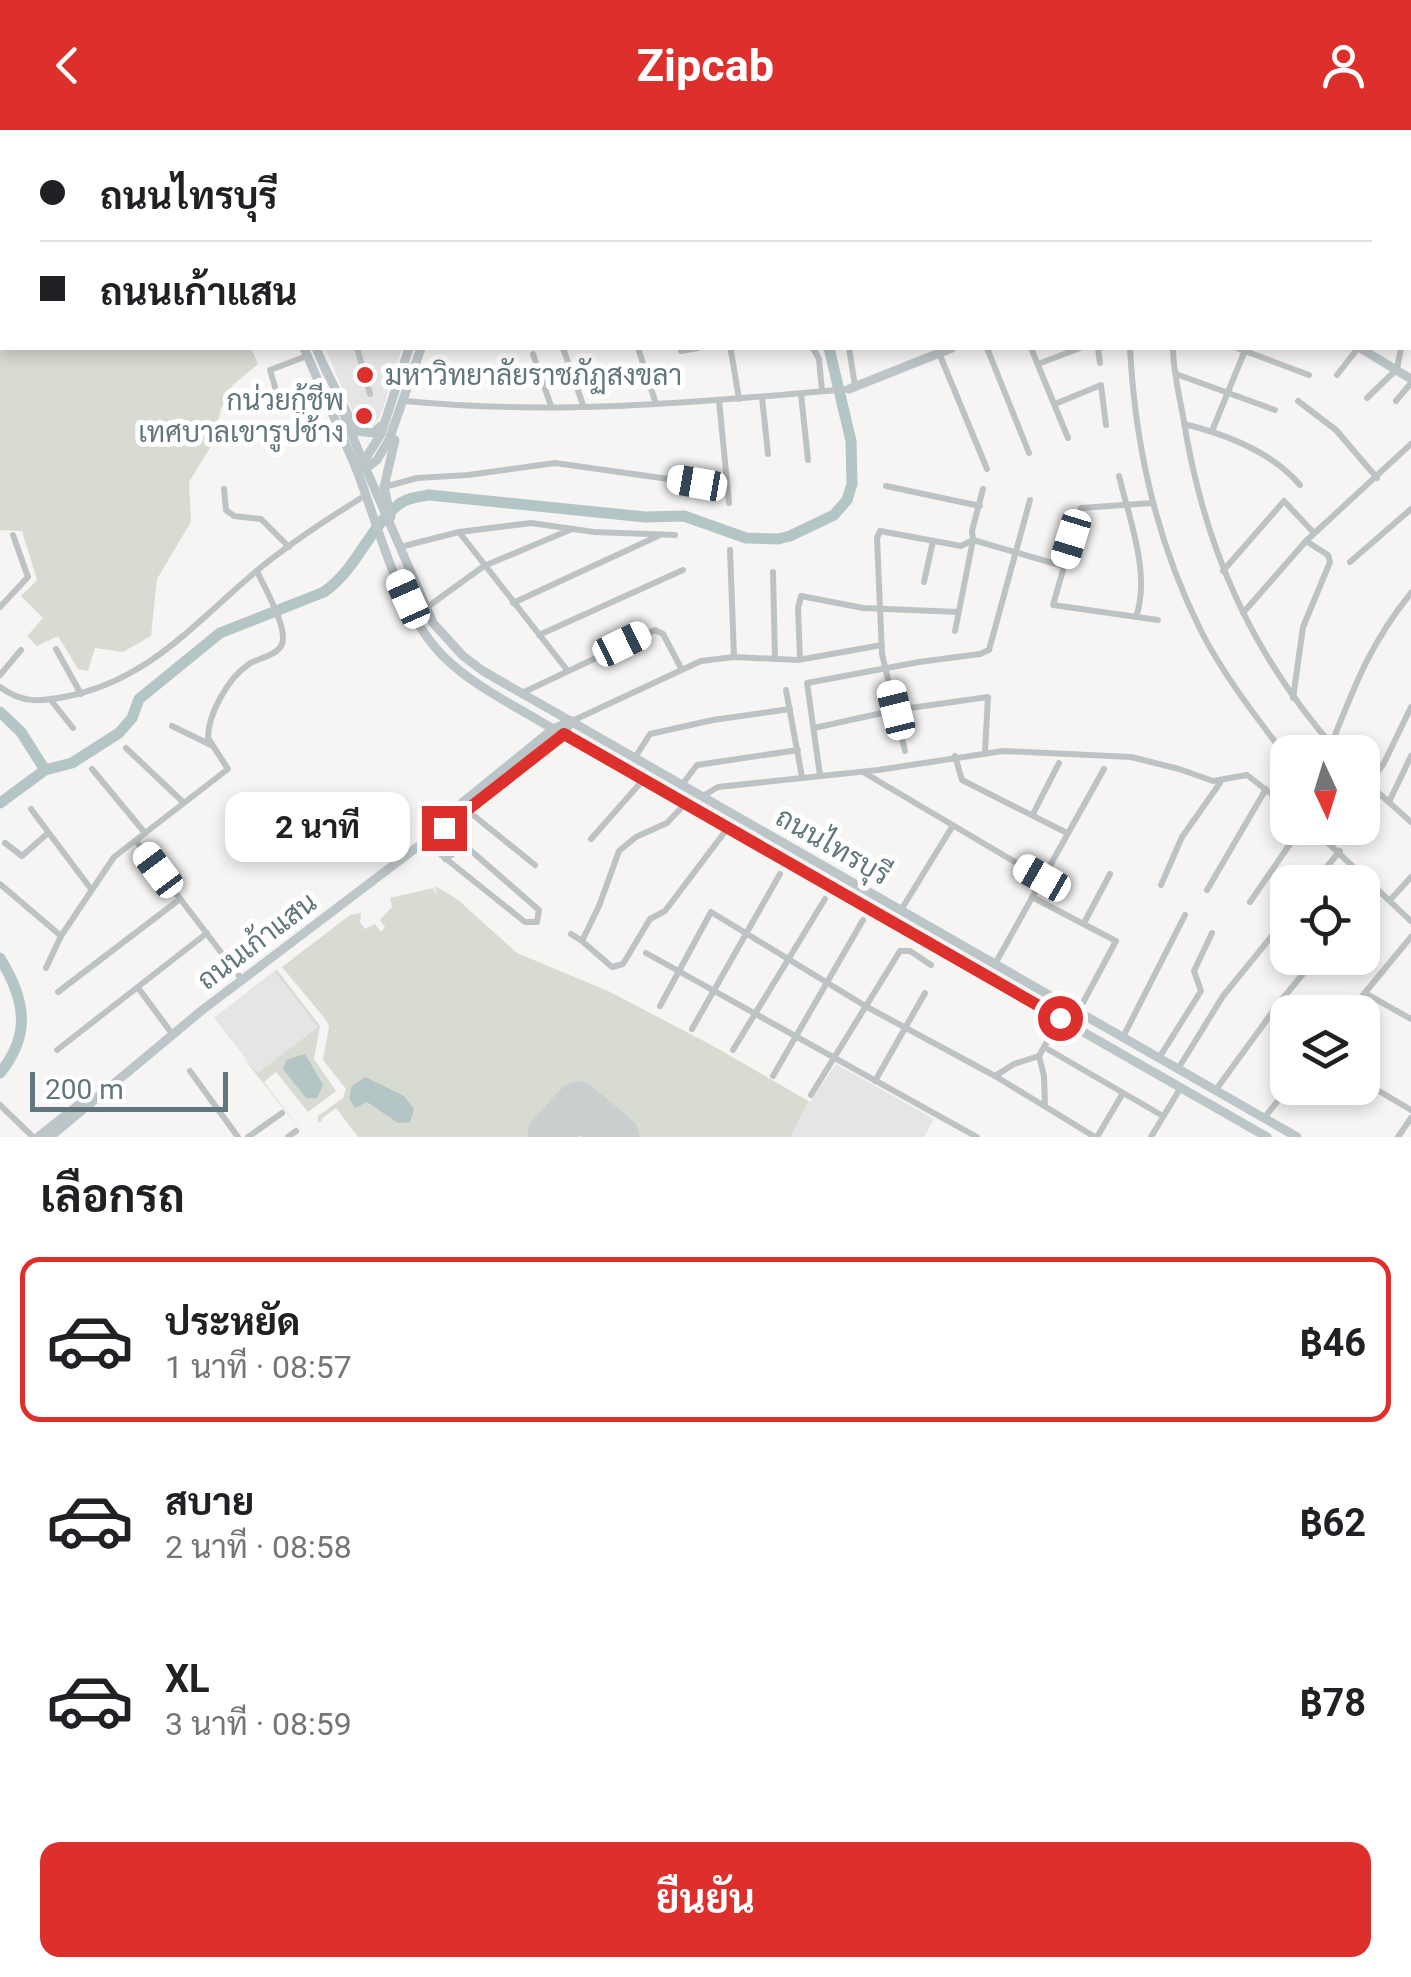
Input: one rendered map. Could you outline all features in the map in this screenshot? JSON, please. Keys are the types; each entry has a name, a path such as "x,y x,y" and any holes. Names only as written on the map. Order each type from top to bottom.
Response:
{"main road":[{"path":"317,350 356,431 376,432 388,412"},
{"path":"361,468 374,450 408,350"},
{"path":"361,468 383,453 390,440 420,350"},
{"path":"852,388 947,350"},
{"path":"1363,350 1411,381"},
{"path":"306,352 375,500"},
{"path":"324,366 361,468 362,483 375,500"},
{"path":"375,500 384,486 412,374"},
{"name":"ถนนไทรบุรี","path":"375,500 399,545 425,609 444,638 462,656 634,759 1297,1137"},
{"name":"ถนนไทรบุรี","path":"375,500 386,548 416,618 442,655 477,683 1268,1137"},
{"path":"564,734 571,721"},
{"name":"ถนนเก้าแสน","path":"424,842 436,824 553,729 571,721"},
{"name":"ถนนเก้าแสน","path":"50,1137 170,1038 564,734"},
{"path":"1060,1018 1067,1005"},
{"name":"ถนนเก้าแสน","path":"36,1137 150,1049 170,1038"}],"street":[{"path":"358,350 370,394"},
{"path":"563,350 583,405"},
{"path":"639,350 656,404"},
{"path":"681,351 687,350"},
{"path":"732,350 739,399"},
{"path":"814,350 822,391"},
{"path":"406,401 552,406 802,394 852,388 849,350"},
{"path":"988,350 1028,453"},
{"path":"1033,350 1068,438"},
{"path":"1038,364 1075,350"},
{"path":"1098,350 1100,362"},
{"path":"1130,350 1152,503 1175,573 1202,633 1270,736"},
{"path":"1173,350 1205,524 1223,571 1242,612 1293,698 1324,735"},
{"path":"1212,431 1242,350"},
{"path":"1248,350 1309,375"},
{"path":"1337,375 1357,350"},
{"path":"1367,398 1397,369 1401,350"},
{"path":"281,407 270,370 306,352"},
{"path":"939,353 987,470"},
{"path":"533,354 552,406"},
{"path":"1176,374 1275,410"},
{"path":"1396,400 1411,381"},
{"path":"1055,404 1101,385 1106,425"},
{"path":"802,394 808,460"},
{"path":"762,397 768,454"},
{"path":"719,400 728,503"},
{"path":"1298,401 1336,430 1376,478"},
{"path":"1184,424 1212,431 1282,465 1300,484"},
{"path":"1242,612 1306,541 1411,444"},
{"path":"384,486 418,478 483,474 556,463 697,483 706,478"},
{"path":"1118,476 1140,560 1136,617"},
{"path":"886,486 980,506"},
{"path":"224,488 226,510 234,516 262,519 289,547"},
{"path":"955,631 974,540 972,531 984,488"},
{"path":"0,686 22,700 50,700 108,686 168,649 257,570 289,547 375,500"},
{"path":"820,775 807,683 989,650 1030,500"},
{"path":"1223,571 1284,502 1314,534"},
{"path":"1152,503 1081,508 1053,604 1158,620"},
{"path":"1350,562 1411,508"},
{"path":"399,545 530,523 675,534"},
{"path":"425,609 484,566 574,528"},
{"path":"459,532 567,670"},
{"path":"1,603 28,577 13,534"},
{"path":"904,751 884,668 878,534 961,546 974,540 1063,566"},
{"path":"513,603 659,535"},
{"path":"924,582 932,541"},
{"path":"1293,698 1302,627 1330,562 1328,556 1306,541"},
{"path":"730,550 734,657"},
{"path":"211,746 209,725 230,684 249,664 282,645 278,618 257,570"},
{"path":"539,635 683,570"},
{"path":"773,572 774,659"},
{"path":"1335,735 1366,658 1411,594"},
{"path":"800,660 798,596 880,610 958,612"},
{"path":"522,694 655,630 664,634 681,668"},
{"path":"571,721 702,661 734,657 800,660 882,645"},
{"path":"56,649 81,694"},
{"path":"0,675 20,650"},
{"path":"786,690 802,777"},
{"path":"814,728 896,710 988,697 984,751"},
{"path":"50,700 73,728"},
{"path":"1380,767 1411,707"},
{"path":"634,759 650,734 713,720 790,710"},
{"path":"46,968 61,936 114,857 228,768 211,746 172,726"},
{"path":"126,748 183,802"},
{"path":"681,786 696,764 798,750"},
{"path":"702,797 718,787 862,771 984,751 1131,758 1221,782 1247,775 1270,792"},
{"path":"956,756 962,780 1067,833"},
{"path":"1388,802 1411,756"},
{"path":"1033,814 1059,763"},
{"path":"92,769 145,833"},
{"path":"996,964 1104,769"},
{"path":"862,771 1042,878"},
{"path":"592,839 644,780"},
{"path":"1162,886 1182,836 1221,782"},
{"path":"1207,890 1266,788"},
{"path":"1380,794 1411,822"},
{"path":"582,941 619,851 636,837 667,823 685,804"},
{"path":"31,808 90,890"},
{"path":"467,810 535,865"},
{"path":"900,910 952,827"},
{"path":"424,842 525,922 537,922 540,910 444,828"},
{"path":"571,934 612,966 622,964 650,919 664,911 727,829"},
{"path":"5,843 22,856 48,832"},
{"path":"136,840 243,981"},
{"path":"1250,902 1289,845"},
{"path":"1333,845 1354,865"},
{"path":"445,859 466,846"},
{"path":"1328,865 1340,851"},
{"path":"692,1030 780,874"},
{"path":"1084,923 1110,874"},
{"path":"1390,900 1411,876"},
{"path":"0,884 61,936"},
{"path":"1380,890 1411,921"},
{"path":"1032,897 1116,941 1078,1012"},
{"path":"58,992 180,898"},
{"path":"733,1050 825,899"},
{"path":"660,1006 711,912 867,1007 995,1076 1096,1137 1124,1093"},
{"path":"1123,1038 1186,915"},
{"path":"773,1076 863,920"},
{"path":"1159,1058 1201,991 1194,971 1212,933"},
{"path":"57,1050 207,934"},
{"path":"1411,937 1365,993 1411,1018"},
{"path":"1178,1068 1223,996 1270,938"},
{"path":"811,1095 900,950 910,951 931,965"},
{"path":"646,953 977,1137"},
{"path":"1216,1090 1302,975"},
{"path":"139,988 170,1038"},
{"path":"875,1081 926,994"},
{"path":"1044,1105 1039,1056 1060,1018"},
{"path":"1044,1047 1163,1116"},
{"path":"995,1076 1014,1064 1039,1056"},
{"path":"190,1071 238,1137"},
{"path":"1150,1137 1181,1088"},
{"path":"1380,1092 1411,1110"},
{"path":"0,1104 36,1137"},
{"path":"1264,1118 1274,1105"},
{"path":"248,1137 282,1114"},
{"path":"1398,1137 1411,1118"},
{"path":"288,1137 296,1132"}],"shaded area":[{"path":"0,350 252,350 258,364 232,386 221,409 213,443 189,482 191,522 157,579 151,636 123,652 95,648 88,671 78,669 58,636 37,646 27,636 43,618 21,596 37,580 22,531 0,530"},
{"name":"มหาวิทยาลัยราชภัฏสงขลา","path":"326,350 401,350 380,417 373,426 359,426"},
{"path":"435,886 457,899 517,953 608,991 808,1101 790,1137 626,1137 579,1097 544,1134 546,1137 358,1137 336,1108 318,1122 318,1116 343,1098 346,1089 323,1060 329,1026 326,1020 282,967 350,915 361,913 360,922 365,929 375,924 381,932 385,927 380,920 392,907 390,898 433,888 437,896"},
{"path":"274,971 318,1027 258,1074 214,1018"},
{"path":"274,971 320,1026 314,1059 336,1091 308,1112 276,1072 264,1082 306,1137 241,1055 258,1073 318,1027"},
{"path":"608,991 810,1102 836,1064 934,1119 924,1137 526,1137"},
{"path":"305,1054 323,1085 317,1098 306,1098 283,1069 286,1060"},
{"path":"365,1077 404,1096 414,1109 410,1122 398,1123 367,1102 355,1108 349,1098 352,1086"}],"waterway":[{"path":"0,803 45,770 72,763 119,733 132,718 139,699 220,633 324,592 345,572 388,514 408,499 429,495 645,517 684,516 746,538 790,536 834,515 847,500 852,484 851,441 829,350"},
{"path":"0,712 21,732 45,770"},
{"path":"0,958 15,988 21,1016 17,1044 0,1073"}],"runway":[{"path":"553,1137 550,1134 578,1104 617,1137"}],"place":[{"name":"มหาวิทยาลัยราชภัฏสงขลา","path":"365,375"},
{"name":"กน่วยกู้ชีพ เทศบาลเขารูปช้าง","path":"364,416"}],"route":[{"path":"444,828 564,734 1060,1018"}]}
